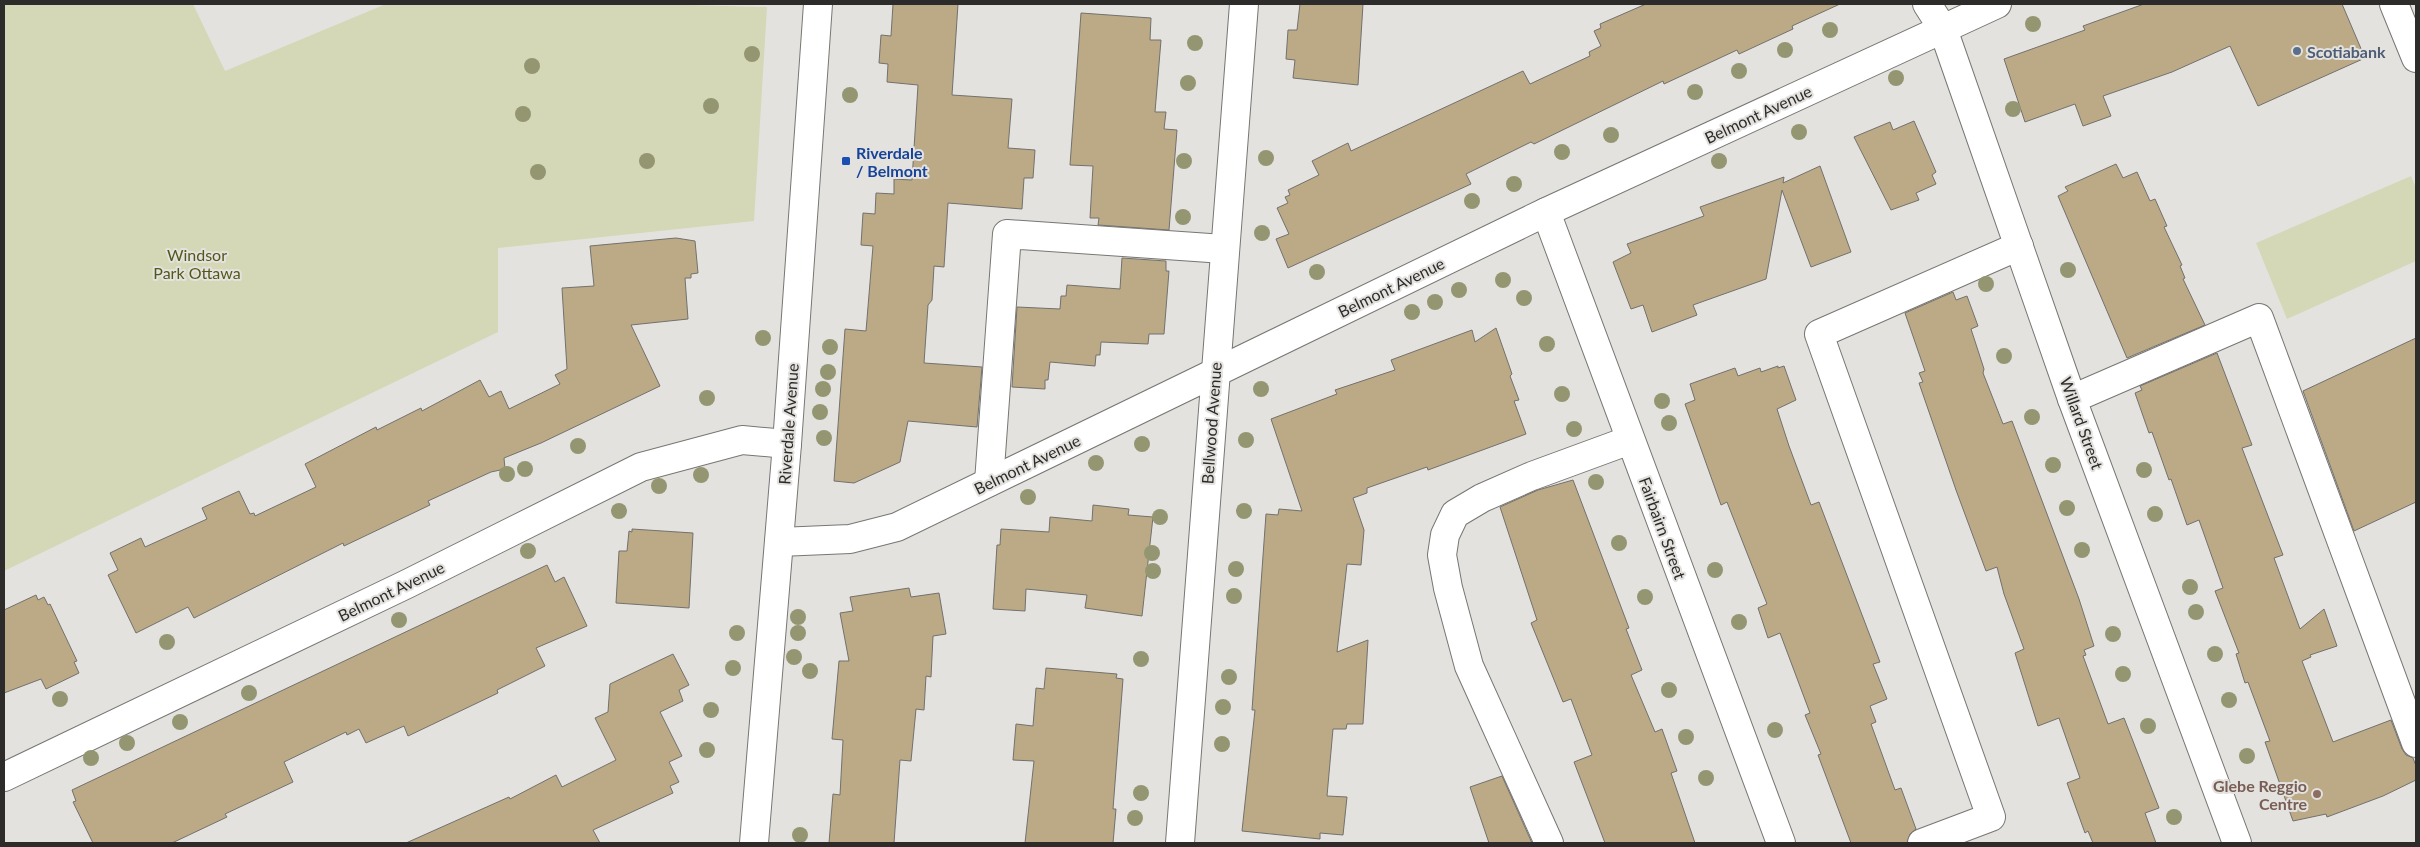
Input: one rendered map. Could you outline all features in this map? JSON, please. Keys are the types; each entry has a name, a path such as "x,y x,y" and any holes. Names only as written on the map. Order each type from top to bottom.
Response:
{"street":[{"name":"Riverdale Avenue","path":"754,843 787,444 818,4"},
{"name":"Bellwood Avenue","path":"1180,843 1244,4"},
{"name":"Willard Street","path":"1927,4 1943,29 2072,399 2237,843"},
{"name":"Belmont Avenue","path":"779,542 850,538 897,527 1546,212 1998,4"},
{"path":"2394,4 2416,58"},
{"name":"Fairbairn Street","path":"1546,212 1781,843"},
{"path":"989,482 1007,234 1224,249"},
{"path":"1922,843 1991,817 1819,334 2019,246"},
{"path":"2072,399 2259,318 2416,743"},
{"name":"Belmont Avenue","path":"4,777 398,588 641,467 742,440 787,444"},
{"path":"1549,843 1469,666 1448,588 1442,555 1445,535 1455,514 1482,498 1532,476 1630,440"}],"green space":[{"name":"Windsor Park Ottawa","path":"4,4 193,4 225,71 386,4 650,4 767,7 754,221 498,248 498,332 4,571"},
{"path":"2411,176 2416,188 2416,261 2287,319 2256,243"}],"building":[{"path":"893,4 958,4 952,95 1012,99 1008,148 1035,150 1033,178 1024,178 1022,209 948,203 944,267 934,266 932,300 928,305 924,363 982,367 977,427 908,421 900,462 854,483 834,481 845,329 866,331 873,246 861,245 863,213 875,214 876,193 894,194 894,179 912,180 918,85 887,82 888,64 879,63 881,35 891,36"},
{"path":"1300,4 1363,4 1358,85 1293,78 1295,60 1286,59 1288,30 1297,30"},
{"path":"1646,4 1840,4 1792,26 1793,29 1739,54 1737,50 1664,84 1663,81 1534,144 1531,142 1466,174 1471,184 1288,268 1276,239 1289,234 1277,208 1288,203 1285,197 1290,195 1288,190 1319,175 1312,161 1348,143 1351,151 1523,71 1530,84 1590,56 1589,52 1601,46 1594,31 1601,28 1600,24"},
{"path":"2144,4 2342,4 2365,58 2258,106 2230,46 2172,72 2103,96 2111,116 2083,126 2075,104 2025,122 2004,59 2085,30 2083,26"},
{"path":"1081,13 1151,18 1150,40 1161,40 1155,112 1166,112 1164,129 1177,130 1169,230 1098,225 1099,218 1090,218 1093,166 1070,165"},
{"path":"1914,121 1936,172 1932,175 1936,184 1916,193 1919,200 1891,210 1854,137 1890,122 1893,130"},
{"path":"2116,164 2123,178 2137,172 2150,201 2155,199 2167,226 2164,227 2182,265 2180,266 2185,278 2183,279 2205,325 2127,358 2058,196 2068,191 2065,187"},
{"path":"1820,166 1851,252 1811,267 1782,190 1766,279 1693,305 1697,315 1652,332 1643,305 1631,309 1613,262 1631,253 1627,244 1704,216 1700,207 1784,177 1783,183"},
{"path":"676,238 695,241 698,273 691,274 691,278 685,278 688,319 631,325 660,386 541,443 504,458 505,469 491,472 428,501 430,505 344,546 343,543 194,618 188,607 136,633 108,575 118,570 110,553 141,538 145,547 207,519 202,508 239,491 250,514 254,513 255,516 316,487 305,464 376,427 377,430 421,408 422,411 480,380 489,397 501,391 509,409 560,384 555,375 567,369 562,288 594,286 590,246"},
{"path":"1122,258 1166,261 1166,271 1169,271 1164,334 1149,334 1148,344 1101,342 1100,355 1096,355 1095,366 1050,362 1048,380 1045,380 1045,389 1012,387 1017,307 1060,309 1061,296 1066,296 1067,285 1120,289"},
{"path":"1953,292 1956,300 1967,296 1978,326 1971,329 1984,369 1983,373 2003,424 2012,421 2079,599 2094,646 2084,650 2086,655 2083,656 2108,724 2124,718 2159,808 2145,813 2156,843 2093,843 2088,831 2085,833 2067,783 2080,778 2059,718 2038,726 2015,653 2024,649 2004,594 1997,567 1986,571 1956,490 1919,383 1923,382 1919,373 1925,371 1905,313"},
{"path":"1496,328 1512,374 1510,376 1519,400 1514,401 1526,434 1428,470 1427,467 1367,488 1367,493 1353,498 1364,530 1361,565 1347,564 1337,652 1368,640 1363,724 1347,724 1346,729 1333,729 1327,796 1347,797 1343,835 1320,833 1320,839 1242,831 1255,710 1252,710 1266,514 1278,515 1279,509 1302,511 1271,419 1337,394 1335,390 1395,370 1391,360 1472,330 1475,342"},
{"path":"2416,338 2416,502 2354,531 2303,391"},
{"path":"2217,353 2252,445 2242,448 2283,555 2274,558 2300,629 2324,609 2337,646 2310,655 2311,657 2302,661 2333,742 2391,720 2402,749 2406,755 2413,758 2416,766 2416,780 2383,796 2327,817 2326,814 2293,821 2265,742 2270,741 2248,682 2245,683 2236,654 2239,653 2215,591 2223,588 2199,520 2187,525 2171,479 2169,480 2152,432 2149,433 2135,393 2142,390 2140,386"},
{"path":"1778,366 1778,368 1784,366 1796,400 1777,409 1789,446 1811,505 1819,502 1880,662 1873,664 1887,699 1870,706 1876,722 1871,724 1895,790 1901,788 1916,829 1910,834 1907,843 1851,843 1818,755 1821,754 1805,715 1810,713 1780,633 1768,638 1758,608 1767,604 1727,502 1721,505 1685,404 1695,400 1690,384 1735,368 1738,376 1760,368 1761,372"},
{"path":"1573,480 1629,628 1626,629 1642,670 1631,675 1655,732 1662,729 1677,771 1671,773 1695,843 1605,843 1574,762 1592,755 1571,699 1563,702 1531,623 1537,620 1500,507 1538,490"},
{"path":"1093,505 1129,509 1128,515 1153,517 1142,616 1085,608 1087,595 1026,589 1025,611 993,609 997,545 1000,545 1001,529 1049,532 1050,517 1092,521"},
{"path":"632,529 693,533 689,608 616,603 619,551 627,551 629,531 632,532"},
{"path":"547,565 555,582 564,577 587,626 536,648 545,666 497,690 498,693 408,736 404,726 366,743 359,729 347,735 346,732 284,762 293,782 225,814 227,817 172,843 93,843 73,802 76,801 72,790"},
{"path":"909,588 911,597 939,593 946,634 933,636 931,677 926,676 924,710 916,709 911,761 900,760 894,843 829,843 833,794 840,795 843,740 832,739 839,661 849,661 840,613 853,611 850,597"},
{"path":"36,595 38,600 44,597 48,605 50,604 77,661 74,662 79,673 46,689 41,679 4,693 4,610"},
{"path":"673,654 689,685 679,690 683,701 660,712 682,756 669,762 679,782 670,786 673,793 593,830 600,843 406,843 509,797 510,799 556,775 562,787 616,760 595,718 608,712 610,684"},
{"path":"1046,668 1117,674 1116,678 1123,679 1113,809 1116,809 1113,843 1025,843 1034,761 1013,760 1016,724 1033,726 1036,688 1044,689"},
{"path":"1502,776 1532,843 1489,843 1470,787"}],"place":[{"name":"Scotiabank","path":"2297,51"},
{"name":"Riverdale / Belmont","path":"846,161"},
{"name":"Glebe Reggio Centre","path":"2317,794"}]}
